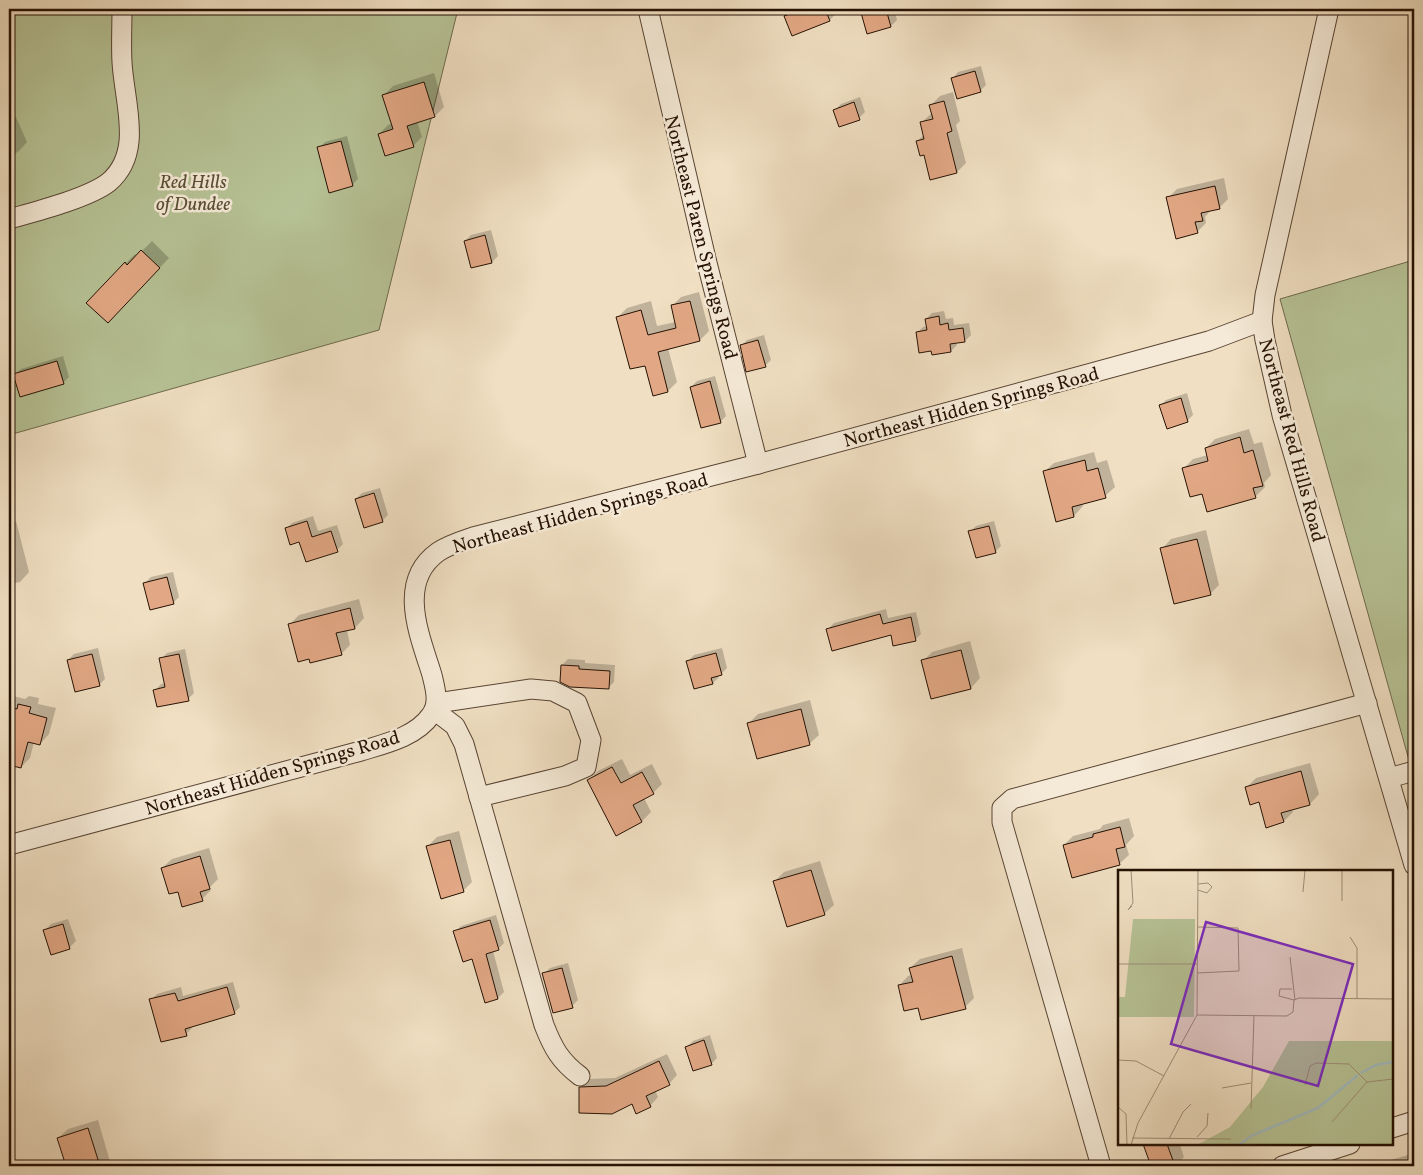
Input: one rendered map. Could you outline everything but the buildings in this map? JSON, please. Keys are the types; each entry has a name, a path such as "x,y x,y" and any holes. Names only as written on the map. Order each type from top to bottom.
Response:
{"street":[{"path":"9,219 78,197 109,182 126,159 130,123 122,63 122,9"},
{"name":"Northeast Paren Springs Road","path":"648,9 707,264 758,464"},
{"name":"Northeast Red Hills Road","path":"1329,9 1267,286 1262,321 1269,363 1282,415 1414,865"},
{"name":"Northeast Hidden Springs Road","path":"9,845 381,745 414,731 432,715 435,706 435,686 415,618 414,592 421,570 428,560 439,552 473,537 758,464 1209,341 1262,321"},
{"path":"435,706 531,689 554,691 577,703 591,740 586,767 565,776 479,797"},
{"path":"1101,1166 1002,822 1002,808 1012,799 1367,703"},
{"path":"435,706 455,726 464,744 544,1025 554,1048 567,1066 580,1076"},
{"path":"1389,778 1414,771"},
{"path":"1393,1128 1414,1121"},
{"path":"1282,1166 1319,1156 1347,1145"}],"green space":[{"name":"Red Hills of Dundee","path":"9,9 458,9 379,330 9,435"},
{"path":"1414,260 1414,778 1280,299"}]}
